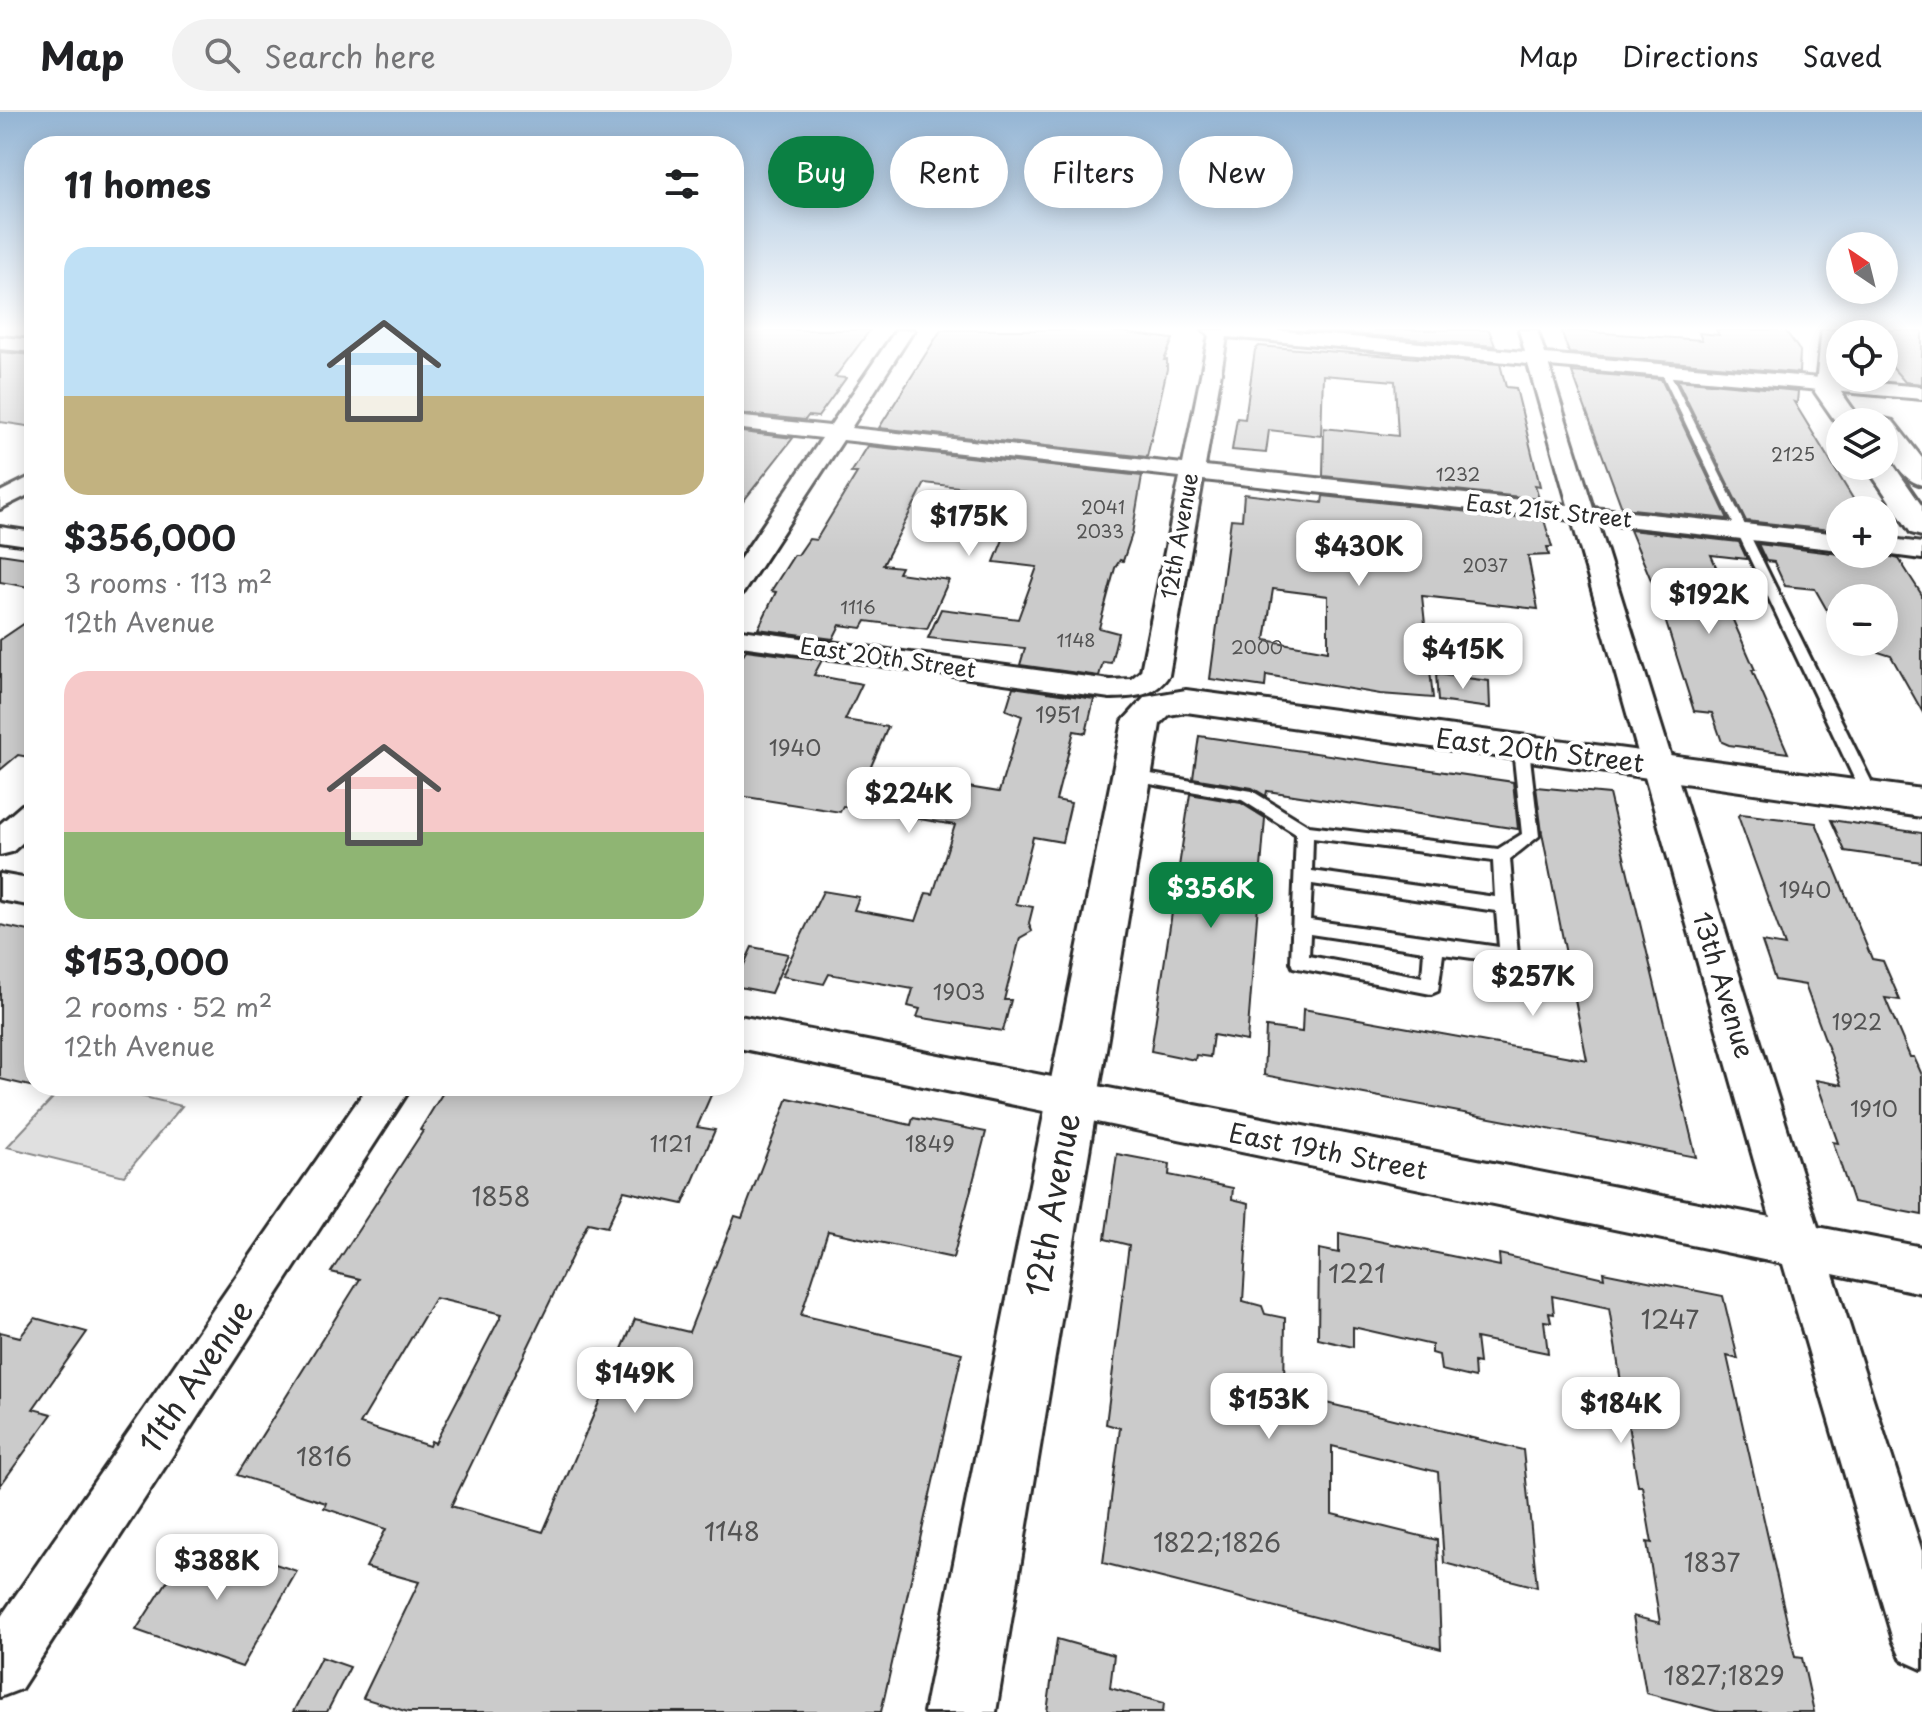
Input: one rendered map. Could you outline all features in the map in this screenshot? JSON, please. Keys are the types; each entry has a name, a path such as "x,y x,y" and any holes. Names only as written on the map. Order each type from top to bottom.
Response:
{"street":[{"path":"744,572 855,405"},
{"name":"12th Avenue","path":"960,1712 1017,1412 1071,1101 1142,721 1155,675 1204,405"},
{"name":"13th Avenue","path":"1551,405 1801,1246 1922,1640"},
{"name":"East 21st Street","path":"744,423 1826,540"},
{"path":"1898,445 1922,477"},
{"path":"1890,480 1922,527"},
{"path":"0,502 24,488"},
{"path":"0,534 24,538"},
{"path":"1898,548 1922,551"},
{"name":"East 20th Street","path":"744,638 1922,803"},
{"path":"0,843 24,822"},
{"path":"0,887 24,891"},
{"name":"East 19th Street","path":"744,1033 1922,1270"},
{"name":"11th Avenue","path":"0,1668 384,1096"}],"lane":[{"path":"1680,405 1870,795"},
{"path":"1133,776 1246,795 1305,831 1501,856 1531,836 1521,749"},
{"path":"1305,831 1300,962 1431,986 1434,946"},
{"path":"1301,926 1509,956 1501,856"},
{"path":"1304,876 1504,905"}],"shaded area":[{"path":"55,1096 140,1096 182,1106 124,1176 7,1147"}],"building":[{"path":"0,405 24,405 24,426 0,422"},
{"path":"744,405 827,405 818,417 808,416 805,420 744,414"},
{"path":"894,405 1159,405 1147,457 879,428"},
{"path":"1247,405 1322,405 1321,436 1269,430 1266,453 1232,450 1237,418 1245,419"},
{"path":"1396,405 1520,405 1540,486 1535,485 1539,499 1323,476 1324,428 1398,436"},
{"path":"1584,405 1673,405 1728,519 1622,508"},
{"path":"1689,405 1796,405 1826,454 1826,480 1842,480 1851,496 1826,496 1826,530 1746,521"},
{"path":"744,432 793,438 744,500"},
{"path":"868,446 1142,476 1132,534 1123,561 1120,560 1115,568 1099,628 1118,633 1111,663 1103,662 1099,676 1020,665 1025,648 928,638 941,609 1018,619 1037,567 994,562 1019,500 991,496 993,491 925,483 883,565 901,567 898,573 949,580 927,629 866,621 862,628 840,625 833,639 758,629 776,592 771,591 794,555 798,555 809,539 816,540 857,473 851,473"},
{"path":"1244,494 1322,503 1323,496 1544,520 1552,547 1547,547 1549,555 1528,556 1538,609 1422,596 1433,698 1380,694 1266,675 1265,687 1210,679 1231,519 1242,520","holes":["1273,589 1328,596 1328,651 1265,640"]},
{"path":"1630,530 1739,542 1747,559 1711,555 1732,603 1725,602 1788,753 1722,742 1712,713 1694,711 1657,594"},
{"path":"1758,544 1826,552 1826,568 1898,568 1899,559 1922,595 1922,711 1891,656 1898,656 1898,584 1826,584 1826,608 1815,589 1785,586 1774,562 1766,561"},
{"path":"0,554 24,558 24,586 0,582"},
{"path":"24,624 24,756 18,755 0,770 0,640"},
{"path":"746,650 822,660 814,675 862,684 845,720 888,727 869,771 999,792 1022,716 1006,710 1013,687 1094,699 1086,733 1074,731 1056,800 1071,803 1062,842 1033,837 1016,904 1033,907 1029,923 1032,931 1020,938 1004,1000 1011,1000 1003,1031 917,1017 920,1009 908,1006 913,989 829,974 824,984 782,976 823,891 859,897 854,910 916,921 926,893 933,894 955,825 843,806 840,812 744,797"},
{"path":"1436,674 1489,681 1490,708 1438,701"},
{"path":"1199,736 1513,782 1518,829 1267,791 1266,796 1252,788 1193,778"},
{"path":"1536,787 1609,794 1696,1157 1264,1075 1266,1027 1302,1032 1303,1009 1587,1060 1542,833"},
{"path":"1190,794 1241,803 1265,818 1247,1041 1213,1035 1210,1057 1196,1055 1195,1060 1151,1051"},
{"path":"1738,816 1816,823 1872,959 1883,961 1900,1000 1885,998 1910,1057 1914,1057 1922,1075 1922,1215 1853,1202 1833,1142 1838,1143 1816,1080 1842,1085 1805,985 1775,980 1762,942 1785,946"},
{"path":"1831,820 1922,833 1922,862 1845,851"},
{"path":"0,925 24,930 24,1085 0,1079"},
{"path":"752,947 788,954 771,993 744,988 744,964"},
{"path":"441,1096 711,1096 697,1127 715,1130 683,1204 624,1191 607,1227 588,1223 451,1506 543,1532 635,1319 689,1332 735,1216 742,1218 788,1098 911,1125 913,1118 986,1132 953,1258 828,1231 801,1315 962,1353 881,1712 408,1712 363,1698 419,1582 366,1567 386,1529 324,1508 326,1503 237,1475 360,1279 331,1272 423,1131 420,1130","holes":["435,1298 502,1314 435,1443 431,1441 429,1446 360,1424"]},
{"path":"1117,1154 1170,1164 1169,1175 1233,1188 1232,1199 1249,1203 1243,1301 1262,1306 1265,1314 1285,1318 1284,1393 1523,1450 1537,1587 1444,1563 1438,1472 1332,1446 1332,1514 1437,1540 1441,1649 1103,1563 1120,1428 1106,1424 1129,1245 1105,1239"},
{"path":"1339,1233 1500,1266 1499,1254 1604,1278 1603,1272 1723,1296 1738,1359 1727,1356 1795,1657 1802,1658 1814,1712 1719,1712 1646,1693 1633,1616 1660,1623 1647,1542 1652,1543 1642,1486 1638,1486 1609,1308 1552,1296 1554,1314 1549,1313 1551,1322 1544,1321 1548,1353 1476,1338 1479,1363 1474,1362 1475,1378 1441,1370 1439,1355 1432,1353 1432,1345 1353,1327 1353,1347 1318,1339 1319,1249 1339,1253"},
{"path":"35,1318 87,1332 33,1409 52,1414 0,1486 0,1332 20,1337"},
{"path":"195,1538 297,1571 242,1667 136,1630"},
{"path":"1057,1639 1114,1655 1110,1688 1164,1703 1163,1712 1047,1712"},
{"path":"321,1657 350,1667 327,1712 293,1712"}]}
